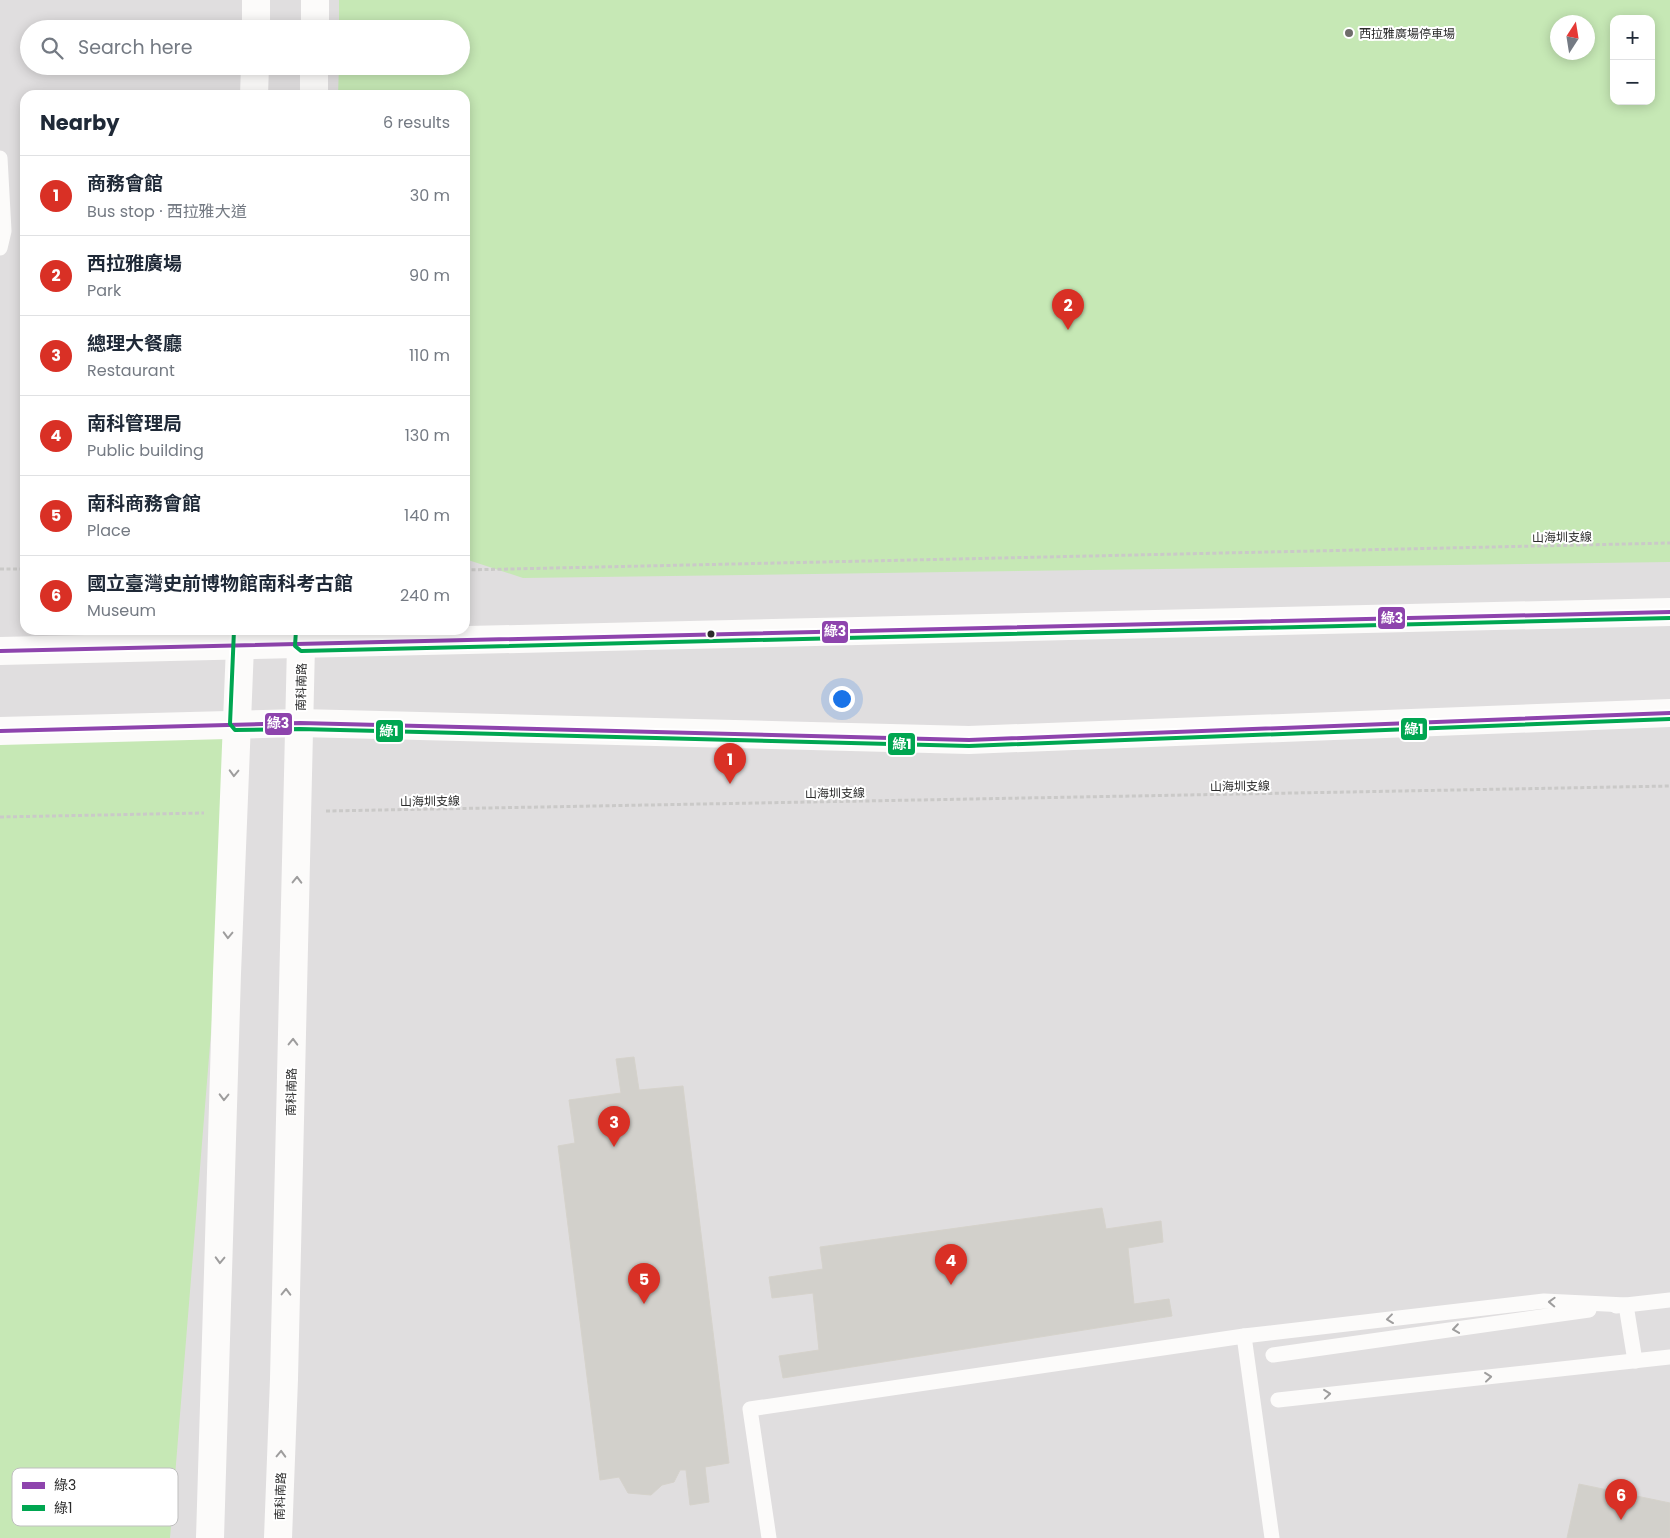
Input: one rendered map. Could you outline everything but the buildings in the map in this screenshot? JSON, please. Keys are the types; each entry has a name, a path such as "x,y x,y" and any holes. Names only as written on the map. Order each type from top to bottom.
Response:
{"street":[{"path":"256,0 256,20"},
{"path":"315,20 316,0"},
{"path":"254,90 255,75"},
{"path":"314,75 314,90"},
{"path":"470,634 1670,612"},
{"path":"0,650 240,638 411,635"},
{"name":"南科南路","path":"278,1538 284,1379 302,637"},
{"path":"210,1538 240,638"},
{"path":"0,731 300,723 969,740 1670,712"}],"lane":[{"path":"0,158 4,231 0,248"},
{"path":"1273,1354 1670,1300"},
{"path":"768,1538 750,1409 1244,1336 1544,1301 1626,1305"},
{"path":"1626,1305 1635,1361"},
{"path":"1244,1336 1272,1538"},
{"path":"1278,1400 1670,1357"}],"path":[{"name":"山海圳支線","path":"470,570 1670,543"},
{"path":"0,569 20,569"},
{"name":"山海圳支線","path":"317,811 1670,786"},
{"path":"0,817 208,813"}],"shaded area":[{"path":"0,0 1670,0 1670,1538 0,1538"}],"green space":[{"path":"339,0 1670,0 1670,562 523,578 470,561 470,90 338,90 339,75 470,75 470,20 339,20"},
{"path":"236,724 176,1468 12,1468 12,1526 171,1526 170,1538 0,1538 0,729"}],"transit line":[{"name":"綠3","path":"0,651 1670,612"},
{"name":"綠1","path":"296,635 295,646 301,651 1670,618"},
{"name":"綠1","path":"234,635 230,724 235,730 300,729 969,746 1670,719"},
{"name":"綠3","path":"0,731 300,723 969,740 1670,713"}],"place":[{"name":"西拉雅廣場停車場","path":"1349,33"},
{"name":"西拉雅廣場","path":"1068,330"},
{"name":"商務會館","path":"730,784"},
{"name":"總理大餐廳","path":"614,1147"},
{"name":"南科管理局","path":"951,1285"},
{"name":"南科商務會館","path":"644,1304"},
{"name":"國立臺灣史前博物館南科考古館","path":"1621,1520"}]}
